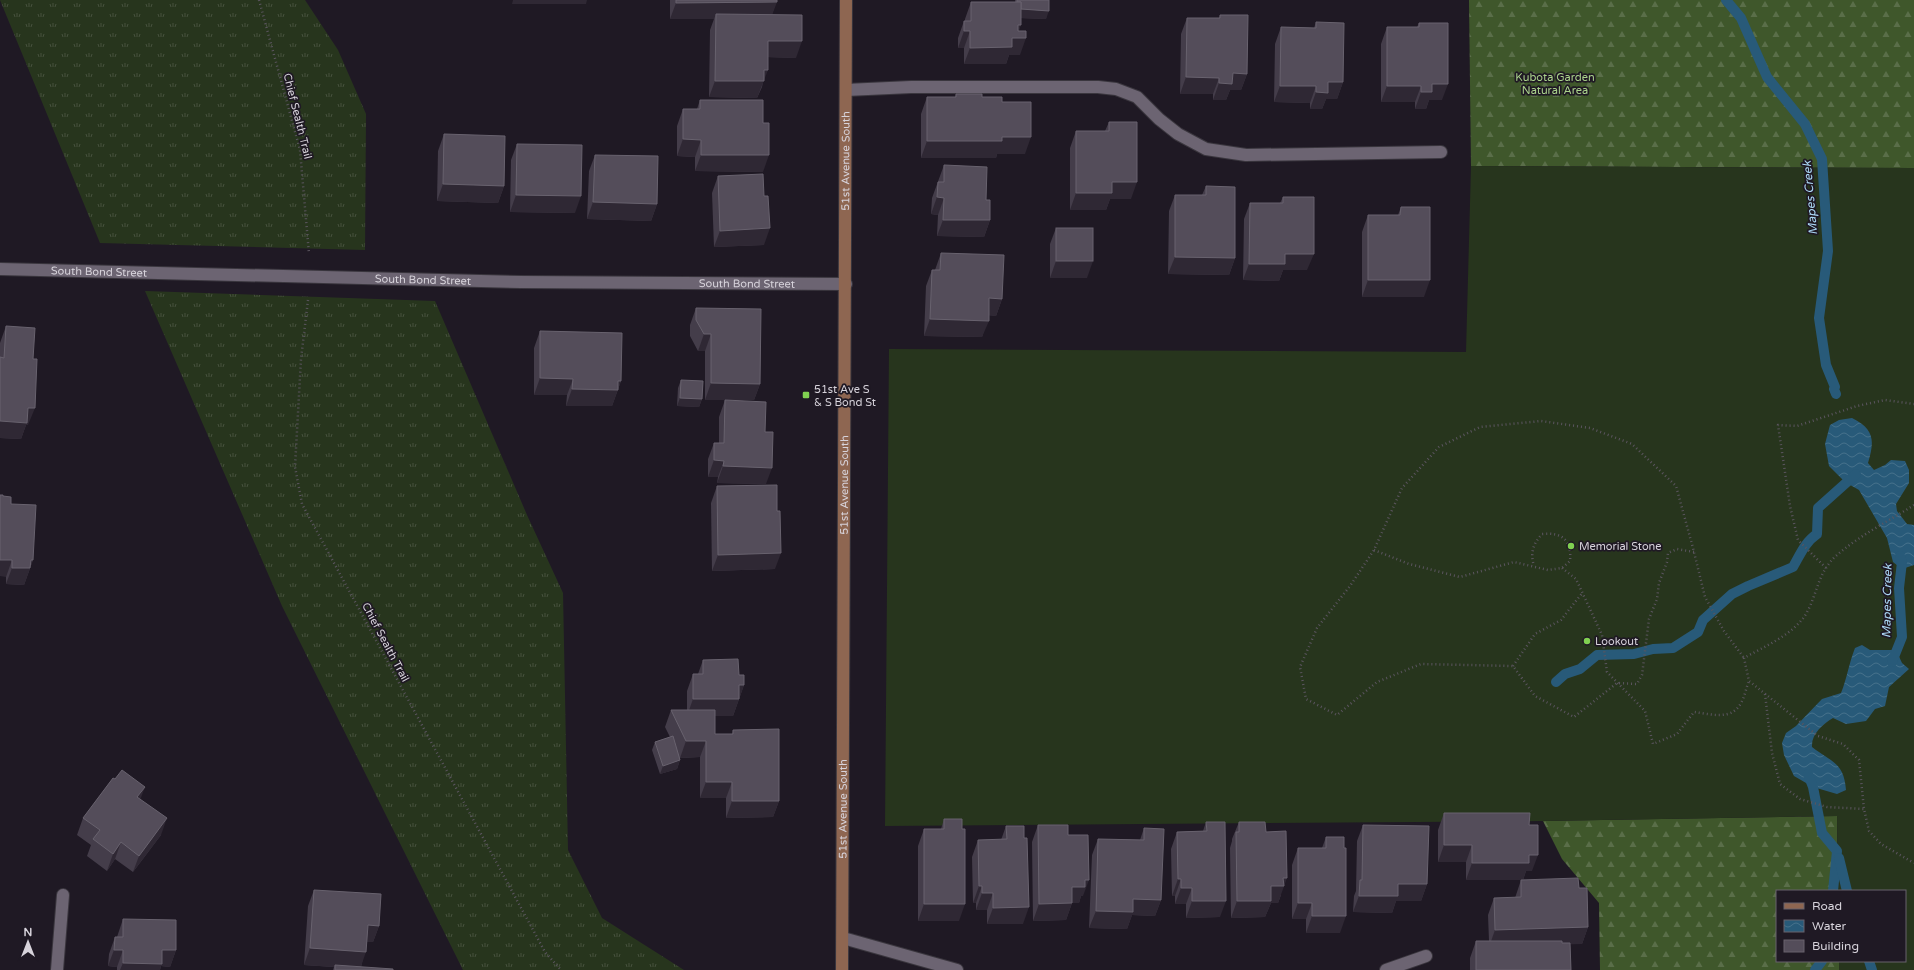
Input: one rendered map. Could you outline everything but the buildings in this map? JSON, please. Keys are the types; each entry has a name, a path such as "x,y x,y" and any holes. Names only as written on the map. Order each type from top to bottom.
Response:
{"street":[{"name":"51st Avenue South","path":"842,970 846,0"},
{"path":"846,90 911,86 1098,87 1116,89 1137,97 1159,119 1178,134 1206,149 1246,155 1441,152"},
{"name":"South Bond Street","path":"0,269 522,282 846,284"},
{"path":"57,970 63,895"},
{"path":"843,938 957,970"},
{"path":"1386,970 1426,956"}],"path":[{"name":"Chief Sealth Trail","path":"259,0 300,150 310,262"},
{"name":"Chief Sealth Trail","path":"308,294 301,360 295,468 302,504 545,952 561,970"},
{"path":"1826,568 1798,540 1790,506 1778,425 1797,426 1857,406 1885,400 1914,404"},
{"path":"1513,666 1421,664 1377,682 1337,715 1306,699 1300,667 1317,628 1350,586 1374,550 1402,488 1439,447 1480,427 1541,421 1590,428 1632,444 1676,486 1694,552 1704,597 1724,631 1744,658 1749,681 1742,702 1731,713 1722,715 1694,712 1677,734 1653,744 1645,711 1607,672 1602,635 1576,579 1562,568"},
{"path":"1744,658 1794,629 1805,614 1813,597 1818,580 1837,555 1874,529 1914,505"},
{"path":"1374,550 1409,564 1460,576 1514,562 1548,570 1562,568 1570,561 1571,551 1566,540 1554,533 1542,534 1533,544 1532,559 1534,566"},
{"path":"1513,666 1535,696 1574,716 1617,683 1636,684 1642,675 1649,619 1657,599 1659,583 1667,562 1668,553 1677,549 1694,552"},
{"path":"1513,666 1535,634 1561,620 1583,592"},
{"path":"1749,681 1818,736 1843,744 1859,760 1864,809 1869,831 1881,844 1914,863"},
{"path":"1764,693 1772,753 1780,784 1800,799 1827,807 1864,809"}],"green space":[{"path":"0,0 305,0 338,50 366,114 365,250 100,243"},
{"name":"Kubota Garden Natural Area","path":"1469,0 1914,0 1914,168 1471,166"},
{"path":"1471,166 1914,168 1914,970 1839,970 1839,962 1906,962 1906,890 1838,890 1837,816 1543,821 885,826 889,349 1466,352"},
{"path":"145,291 435,301 527,515 563,593 568,850 602,918 684,970 463,970 282,606"},
{"path":"1837,816 1838,890 1776,890 1776,962 1839,962 1839,970 1600,970 1599,903 1562,859 1543,821"}],"water":[{"path":"1852,418 1865,426 1869,431 1872,448 1868,463 1874,470 1885,465 1891,460 1905,461 1909,470 1909,483 1896,504 1897,511 1907,524 1914,525 1914,565 1902,569 1893,562 1887,538 1859,490 1845,482 1829,466 1825,444 1830,425 1839,420"},
{"path":"1862,645 1870,650 1896,650 1902,663 1909,669 1889,687 1885,706 1875,709 1866,721 1846,724 1833,718 1818,730 1813,738 1812,747 1831,760 1843,774 1846,790 1837,794 1813,787 1794,776 1784,755 1782,743 1786,733 1796,726 1822,699 1841,693 1855,648"}],"waterway":[{"name":"Mapes Creek","path":"1726,0 1741,18 1767,77 1805,124 1822,159 1828,251 1819,318 1826,365 1835,387 1834,389 1836,394"},
{"path":"1556,682 1565,674 1580,669 1597,655 1634,654 1653,649 1673,648 1698,632 1703,620 1732,594 1793,567 1806,545 1817,534 1818,508 1856,474"},
{"name":"Mapes Creek","path":"1892,662 1902,637 1899,588 1902,562 1900,556"},
{"name":"Mapes Creek","path":"1808,774 1813,787 1822,833 1837,851 1833,890"},
{"path":"1839,858 1847,890"},
{"name":"Mapes Creek","path":"1815,970 1821,962"},
{"path":"1869,962 1872,970"}],"place":[{"name":"51st Ave S & S Bond St","path":"806,395"},
{"name":"Memorial Stone","path":"1571,546"},
{"name":"Lookout","path":"1587,641"}]}
